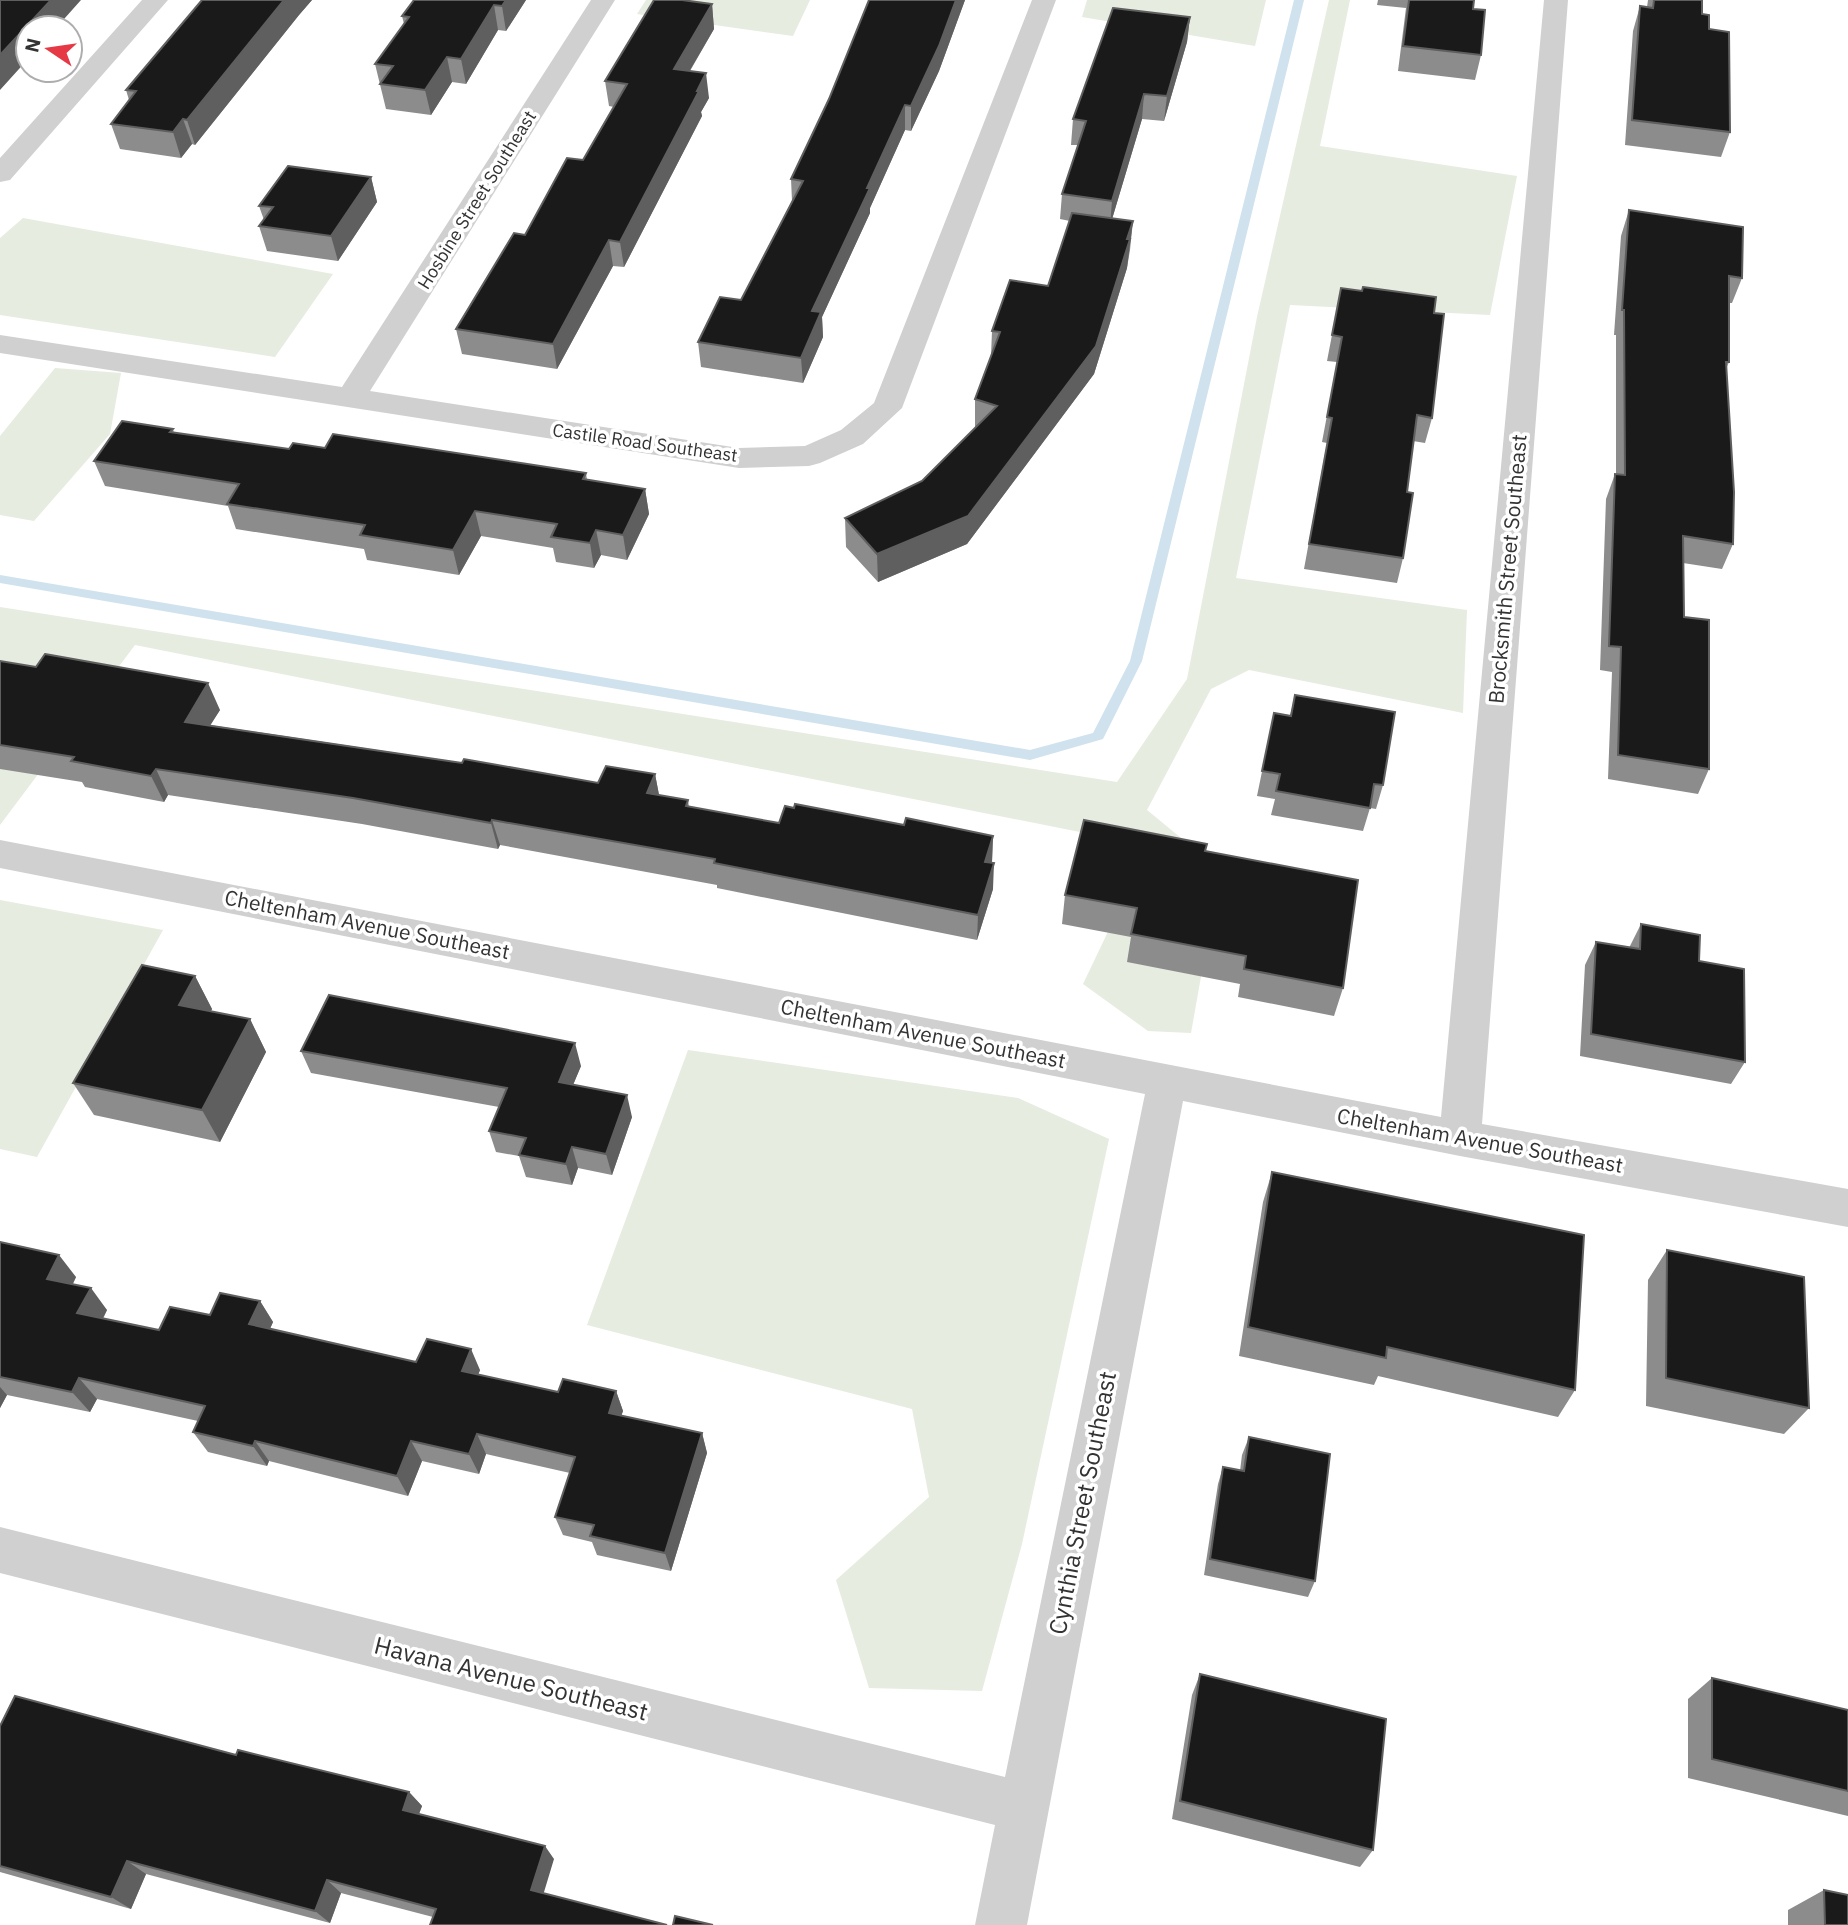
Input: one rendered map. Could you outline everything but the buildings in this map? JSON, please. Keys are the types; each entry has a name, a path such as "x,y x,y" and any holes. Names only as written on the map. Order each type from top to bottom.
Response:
{"street":[{"path":"0,174 156,0"},
{"name":"Hosbine Street Southeast","path":"350,399 603,0"},
{"name":"Castile Road Southeast","path":"0,344 739,458 809,456 852,438 887,408 1044,0"},
{"name":"Brocksmith Street Southeast","path":"1460,1138 1556,0"},
{"name":"Cheltenham Avenue Southeast","path":"0,854 1167,1082 1848,1208"},
{"name":"Cynthia Street Southeast","path":"1001,1925 1167,1082"},
{"name":"Havana Avenue Southeast","path":"0,1550 1023,1807"}],"shaded area":[{"path":"646,0 810,0 793,36 637,14"},
{"path":"1087,0 1266,0 1255,46 1082,17"},
{"path":"1329,0 1350,0 1320,146 1517,176 1490,315 1290,305 1236,578 1467,610 1463,713 1249,670 1211,689 1147,810 1220,870 1191,1033 1148,1031 1083,984 1137,871 1080,832 135,645 0,825 0,607 1117,782 1187,679 1257,317"},
{"path":"23,218 333,274 275,357 0,315 0,238"},
{"path":"55,368 121,373 110,434 34,521 0,515 0,436"},
{"path":"0,900 163,930 37,1157 0,1149"},
{"path":"688,1050 1018,1098 1109,1139 1022,1544 982,1691 869,1688 836,1580 929,1497 912,1409 587,1325"}],"waterway":[{"path":"0,579 1030,755 1098,736 1136,661 1299,0"}]}
